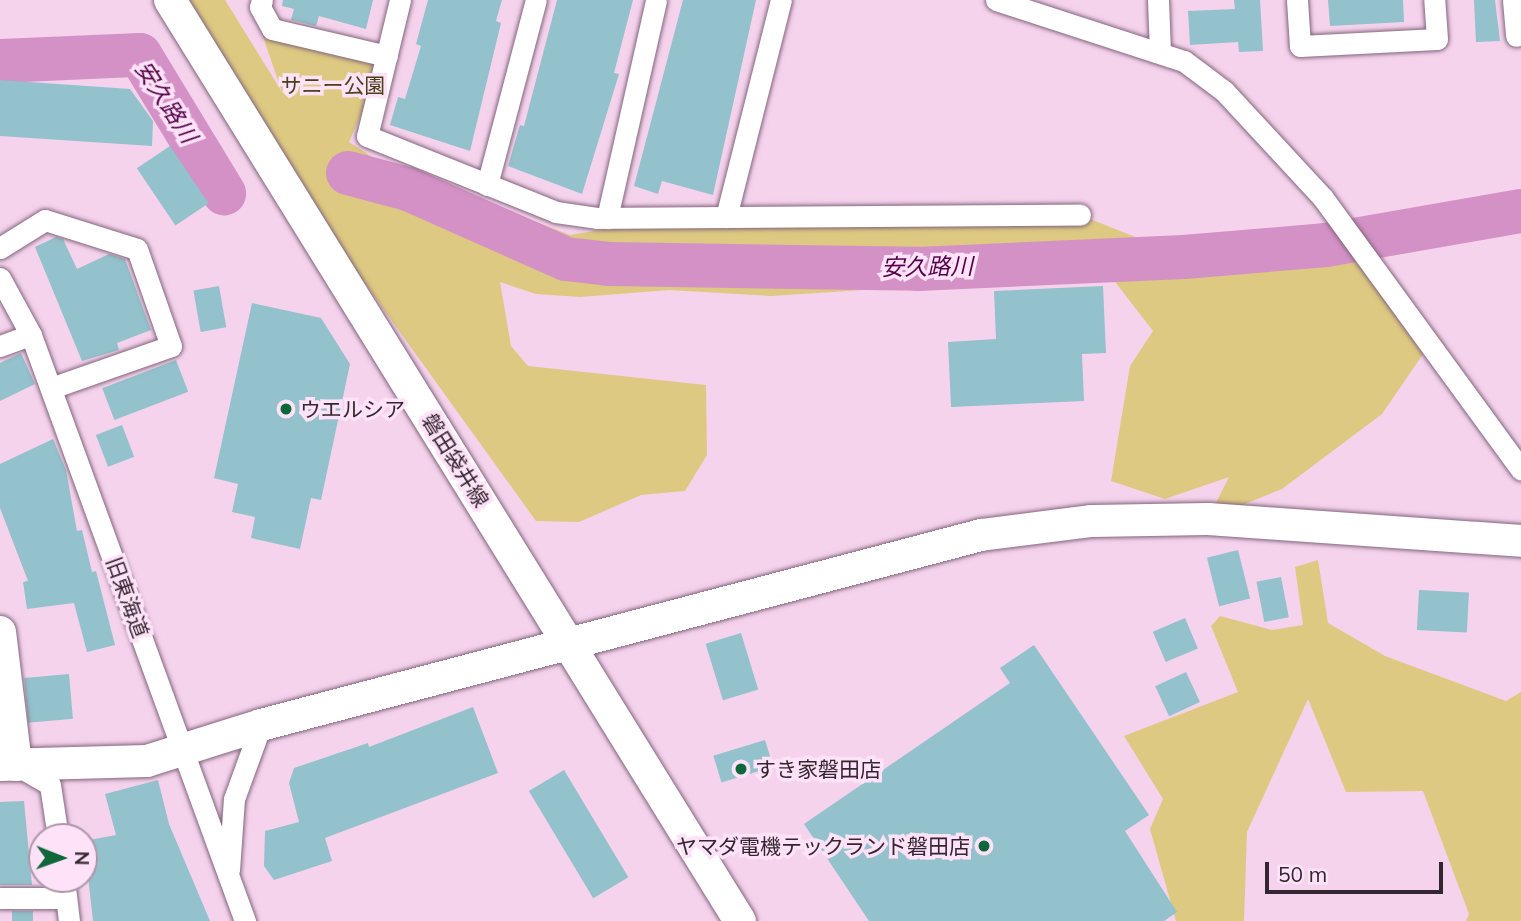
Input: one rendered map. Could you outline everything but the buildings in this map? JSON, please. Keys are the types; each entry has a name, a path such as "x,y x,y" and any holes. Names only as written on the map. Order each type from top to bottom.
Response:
{"street":[{"name":"磐田袋井線","path":"170,0 740,921"},
{"path":"262,0 260,7 272,29 387,56"},
{"path":"400,0 367,136 556,212 607,218 1080,215"},
{"path":"487,185 536,0"},
{"path":"607,218 656,0"},
{"path":"726,217 781,0"},
{"path":"996,0 1026,4 1184,61 1224,91 1295,166 1521,470"},
{"path":"1158,0 1160,52"},
{"path":"1297,0 1300,46 1437,39 1434,0"},
{"path":"1513,0 1516,36"},
{"path":"0,248 45,220 137,249 171,346 51,388"},
{"name":"旧東海道","path":"0,278 31,335 185,749 228,882 245,921"},
{"path":"0,346 31,335"},
{"path":"8,765 147,761 261,725 981,535 1092,521 1208,519 1521,541"},
{"path":"0,632 8,765"},
{"path":"228,882 234,799 261,725"},
{"path":"8,765 50,785 56,823"},
{"path":"0,898 32,893"},
{"path":"66,893 69,921"}],"green space":[{"name":"サニー公園","path":"170,0 225,0 282,92 262,34 387,56 349,142 374,158 570,235 673,218 1080,215 1221,271 1252,248 1367,259 1430,344 1382,414 1282,489 1208,519 1229,477 1165,499 1111,481 1130,366 1153,331 1109,274 771,296 669,290 580,297 536,294 500,282 511,346 528,366 706,385 707,455 685,491 641,495 579,522 536,521 230,96"},
{"path":"1318,560 1328,623 1385,656 1506,701 1521,692 1521,921 1466,921 1469,914 1423,791 1346,792 1308,699 1247,832 1244,921 1176,921 1150,829 1163,799 1124,736 1238,692 1211,626 1220,616 1272,630 1303,625 1295,567"}],"waterway":[{"name":"安久路川","path":"0,61 140,55 224,193"},
{"name":"安久路川","path":"348,173 408,189 566,259 609,264 918,269 1184,257 1326,245 1521,211"}],"place":[{"name":"ウエルシア","path":"286,409"},
{"name":"すき家磐田店","path":"741,769"},
{"name":"ヤマダ電機テックランド磐田店","path":"984,846"}]}
